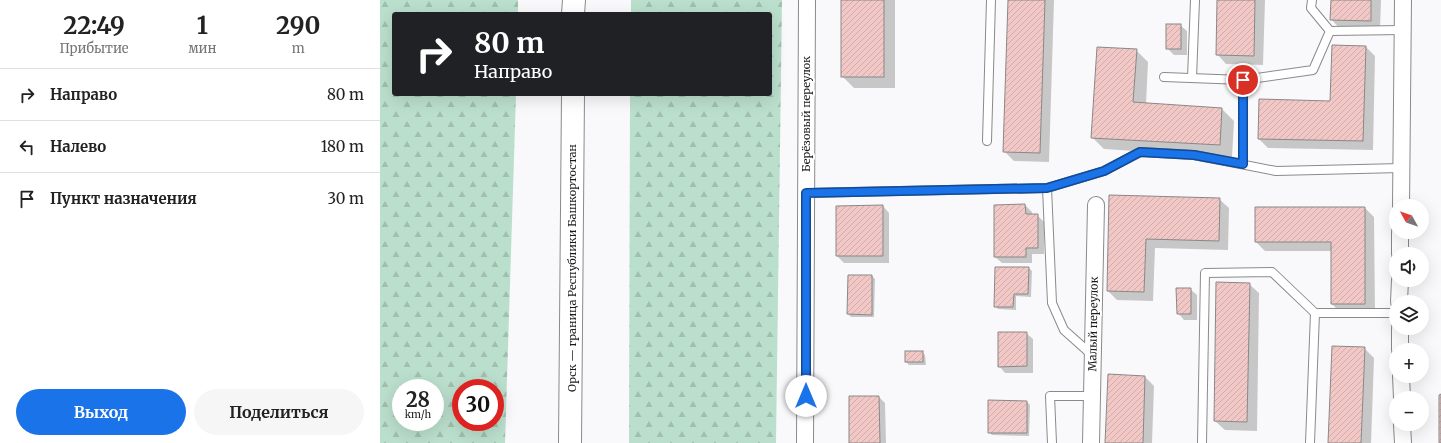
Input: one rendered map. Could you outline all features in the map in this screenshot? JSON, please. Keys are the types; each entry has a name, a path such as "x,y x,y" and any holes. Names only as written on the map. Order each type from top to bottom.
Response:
{"main road":[{"path":"574,0 574,12"},
{"name":"Орск — граница Республики Башкортостан","path":"570,443 573,96"}],"street":[{"name":"Берёзовый переулок","path":"805,443 807,0"},
{"path":"1401,199 1403,0"},
{"name":"Малый переулок","path":"1091,443 1096,205"},
{"path":"1402,431 1403,443"}],"lane":[{"path":"987,141 991,0"},
{"path":"1192,78 1195,0"},
{"path":"1312,0 1312,8 1330,31"},
{"path":"1330,31 1403,30"},
{"path":"1164,77 1243,80 1313,70 1330,31"},
{"path":"1243,80 1243,164"},
{"path":"806,193 1047,188 1104,171 1140,152 1194,155 1276,171 1401,168"},
{"path":"1047,188 1052,303 1064,330 1093,356"},
{"path":"1202,443 1205,273 1272,272 1315,313 1389,313"},
{"path":"1310,443 1315,313"},
{"path":"1052,443 1050,396 1092,396"}],"green space":[{"path":"380,0 518,0 518,12 392,12 392,96 516,96 505,443 380,443"},
{"path":"631,0 782,0 776,443 629,443 630,96 772,96 772,12 631,12"}],"building":[{"path":"841,0 884,0 884,77 841,77"},
{"path":"1008,0 1045,0 1040,153 1003,152"},
{"path":"1217,0 1255,0 1254,56 1216,55"},
{"path":"1331,0 1371,0 1371,21 1330,20"},
{"path":"1166,24 1181,24 1181,49 1166,49"},
{"path":"1332,45 1366,46 1363,141 1258,139 1259,99 1330,101"},
{"path":"1097,47 1137,49 1133,102 1222,108 1220,145 1091,138"},
{"path":"1109,195 1220,198 1219,241 1146,239 1144,292 1107,291"},
{"path":"1025,204 1026,214 1038,214 1038,248 1026,248 1026,257 994,257 994,205"},
{"path":"883,205 883,256 836,256 836,206"},
{"path":"1255,207 1365,207 1365,304 1331,304 1331,242 1255,242"},
{"path":"995,267 1029,267 1028,294 1014,294 1013,307 994,307"},
{"path":"848,275 872,275 872,315 847,314"},
{"path":"1216,282 1250,283 1247,422 1214,421"},
{"path":"1176,288 1191,288 1191,314 1177,314"},
{"path":"998,332 1027,332 1027,366 998,367"},
{"path":"1332,346 1365,347 1361,443 1328,443"},
{"path":"905,351 923,351 923,362 905,362"},
{"path":"1108,374 1145,376 1143,443 1105,443"},
{"path":"1441,394 1441,443 1439,443 1439,395"},
{"path":"849,396 879,396 880,443 849,443"},
{"path":"988,400 1027,401 1027,433 988,433"}],"route":[{"path":"806,396 806,193 1047,188 1104,171 1140,152 1194,155 1243,164 1243,80"}]}
